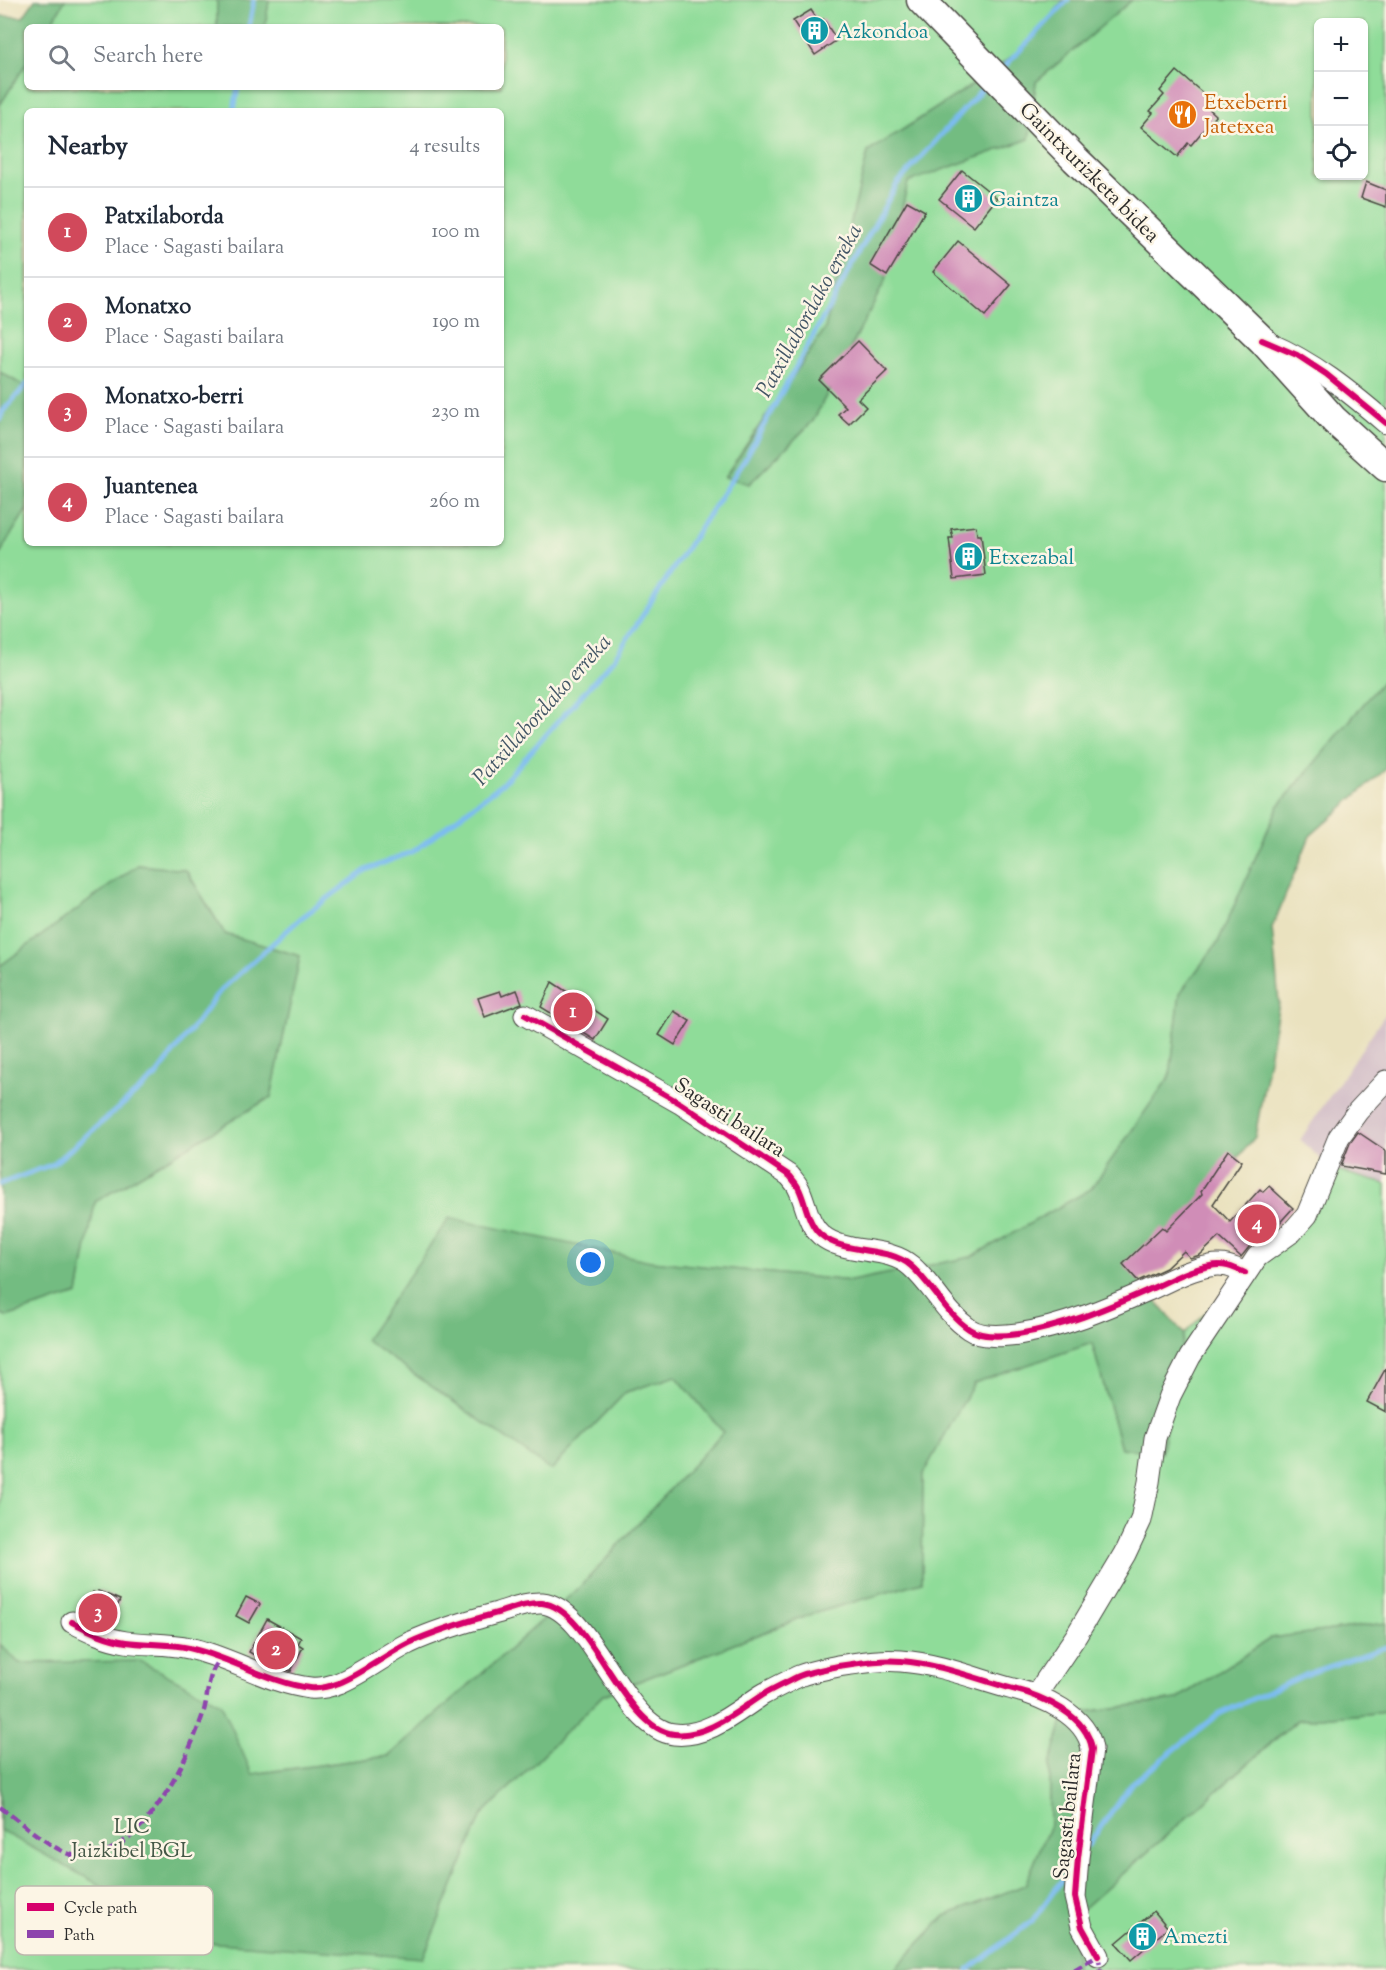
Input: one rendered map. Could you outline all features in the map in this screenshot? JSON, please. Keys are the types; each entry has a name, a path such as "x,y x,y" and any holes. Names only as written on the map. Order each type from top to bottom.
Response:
{"main road":[{"name":"Gaintxurizketa bidea","path":"921,0 1075,159 1262,340 1312,398 1386,467"},
{"name":"Gaintxurizketa bidea","path":"1262,340 1319,384 1386,444"}],"street":[{"path":"1262,340 1297,355 1326,374 1386,423"},
{"name":"Sagasti bailara","path":"525,1015 680,1103 790,1176 798,1186 811,1221 820,1235 834,1243 887,1255 909,1264 952,1315 971,1331 999,1337 1054,1327 1103,1310 1190,1271 1212,1265 1229,1266 1245,1272"},
{"path":"1036,1695 1076,1636 1125,1554 1141,1520 1155,1438 1170,1396 1190,1357 1257,1257 1292,1232 1306,1215 1339,1137 1358,1111 1386,1081"},
{"name":"Sagasti bailara","path":"72,1622 97,1635 125,1642 189,1648 312,1689 339,1683 410,1643 466,1621 523,1605 542,1603 566,1614 640,1715 672,1734 691,1734 708,1728 765,1693 801,1676 865,1662 901,1661 943,1668 1036,1695 1080,1724 1091,1741 1076,1897 1082,1927 1098,1956"}],"shaded area":[{"path":"1386,1013 1386,1184 1331,1169 1300,1140"}],"green space":[{"path":"35,0 65,0 51,24 24,24 24,67 0,105 0,16 23,17"},
{"path":"65,0 217,0 217,24 51,24"},
{"path":"217,0 269,0 265,24 217,24"},
{"name":"LIC Jaizkibel BGL","path":"269,0 1064,0 1026,46 977,82 868,152 825,329 725,476 749,484 813,421 885,281 908,182 1029,139 1036,82 1132,0 1386,0 1386,677 1278,807 1218,942 1180,993 1170,1076 1091,1189 971,1257 851,1281 651,1261 551,1470 626,1392 676,1376 723,1432 581,1586 389,1756 264,1772 423,1958 482,1815 603,1695 809,1615 922,1582 923,1474 974,1383 1092,1343 1121,1448 1161,1453 1184,1334 1265,1254 1331,1169 1386,1184 1386,1623 1271,1638 1177,1699 1065,1715 1050,1765 1050,1825 1025,1885 945,1916 894,1970 0,1970 0,1314 6,1317 78,1294 95,1202 271,1097 300,956 225,934 186,870 138,865 0,966 0,556 24,514 24,546 504,546 504,108 24,108 24,386 0,372 0,105 24,67 24,90 504,90 504,24 265,24"},
{"path":"1064,0 1132,0 1036,82 1029,139 908,182 885,281 813,421 749,484 725,477 825,329 868,152 977,82 1026,46"},
{"path":"0,372 24,386 24,514 0,556"},
{"name":"LIC Jaizkibel BGL","path":"1386,677 1386,769 1310,836 1272,928 1279,1003 1255,1137 1138,1280 1184,1334 1161,1453 1121,1448 1092,1343 974,1383 923,1474 922,1582 809,1615 603,1695 482,1815 423,1958 213,1943 213,1886 102,1886 0,1830 0,1644 19,1663 140,1661 221,1703 252,1774 389,1756 581,1586 723,1432 676,1376 626,1392 551,1470 365,1340 449,1218 651,1261 851,1281 971,1257 1091,1189 1170,1076 1180,993 1218,942 1278,807"},
{"path":"138,865 186,870 225,934 300,956 271,1097 95,1202 78,1294 6,1317 0,1314 0,966"},
{"path":"1386,1623 1386,1712 1297,1720 1075,1916 1076,1970 894,1970 945,1916 1025,1885 1050,1825 1050,1765 1065,1715 1177,1699 1271,1638"},
{"path":"1386,1712 1386,1970 1076,1970 1075,1916 1298,1720"}],"building":[{"name":"Azkondoa","path":"811,10 819,22 823,19 837,40 815,55 793,21"},
{"name":"Etxeberri Jatetxea","path":"1177,71 1211,100 1206,106 1216,115 1191,145 1188,143 1177,157 1141,127 1153,113 1150,111 1164,95 1160,91"},
{"name":"Gaintza","path":"962,170 997,198 974,227 939,199"},
{"path":"1366,182 1386,190 1386,207 1361,198"},
{"path":"907,201 925,211 887,276 870,265"},
{"path":"958,241 1011,285 985,316 933,272"},
{"path":"858,341 887,371 858,399 866,407 849,424 838,414 846,407 819,380"},
{"name":"Etxezabal","path":"976,526 977,535 981,535 986,575 954,579 949,538 953,538 951,529"},
{"path":"552,982 608,1019 595,1040 541,1007"},
{"path":"517,990 522,1003 485,1017 478,998 500,991 502,996"},
{"path":"674,1011 690,1021 675,1045 659,1035"},
{"path":"1358,1132 1386,1151 1386,1174 1341,1166 1350,1143"},
{"path":"1228,1150 1242,1161 1213,1204 1230,1222 1260,1189 1263,1192 1269,1186 1293,1208 1274,1229 1249,1247 1241,1257 1219,1237 1200,1255 1190,1258 1184,1251 1166,1268 1138,1281 1123,1264 1162,1227 1166,1231 1202,1194 1201,1191"},
{"path":"1386,1368 1386,1412 1367,1402"},
{"path":"98,1591 120,1600 111,1621 104,1618 103,1622 84,1614 93,1592 97,1594"},
{"path":"246,1597 260,1604 249,1623 236,1616"},
{"path":"267,1619 301,1638 298,1644 303,1647 291,1671 268,1663 249,1652"},
{"name":"Amezti","path":"1154,1911 1168,1928 1131,1960 1116,1943"}],"waterway":[{"path":"250,24 254,0"},
{"name":"Patxillabordako erreka","path":"1005,66 1068,0"},
{"name":"Patxillabordako erreka","path":"0,1184 53,1164 156,1076 220,991 301,918 366,870 414,851 502,784 614,659 745,459 897,184 983,88"},
{"path":"234,108 238,90"},
{"path":"0,419 3,411 24,387"},
{"path":"1088,1845 1131,1784 1219,1714 1307,1674 1386,1647"},
{"path":"968,1970 1032,1921 1070,1869"}],"marked path":[{"path":"0,1807 59,1850 69,1854 77,1856 100,1854 121,1843 140,1827 172,1782 195,1735 205,1707 210,1678 221,1659"},
{"path":"1074,1970 1098,1956 1101,1970"}],"cycle path":[{"path":"1262,340 1297,355 1326,374 1386,423"},
{"path":"525,1015 680,1103 790,1176 801,1193 813,1225 821,1235 842,1246 890,1255 911,1266 953,1315 974,1332 993,1336 1018,1334 1051,1327 1099,1311 1185,1273 1210,1266 1228,1266 1245,1273"},
{"path":"72,1622 112,1639 189,1648 280,1681 317,1688 348,1679 409,1643 430,1634 519,1606 542,1603 560,1610 576,1625 639,1712 656,1727 674,1734 686,1734 710,1728 762,1695 804,1674 870,1662 893,1661 930,1665 1025,1692 1049,1702 1072,1717 1082,1726 1092,1749 1075,1897 1082,1927 1098,1956"}],"place":[{"name":"Azkondoa","path":"815,31"},
{"name":"Etxeberri Jatetxea","path":"1183,114"},
{"name":"Gaintza","path":"968,199"},
{"name":"Etxezabal","path":"968,557"},
{"name":"Patxilaborda","path":"573,1012"},
{"name":"Juantenea","path":"1257,1224"},
{"name":"Monatxo-berri","path":"98,1613"},
{"name":"Monatxo","path":"276,1650"},
{"name":"Amezti","path":"1142,1936"}]}
